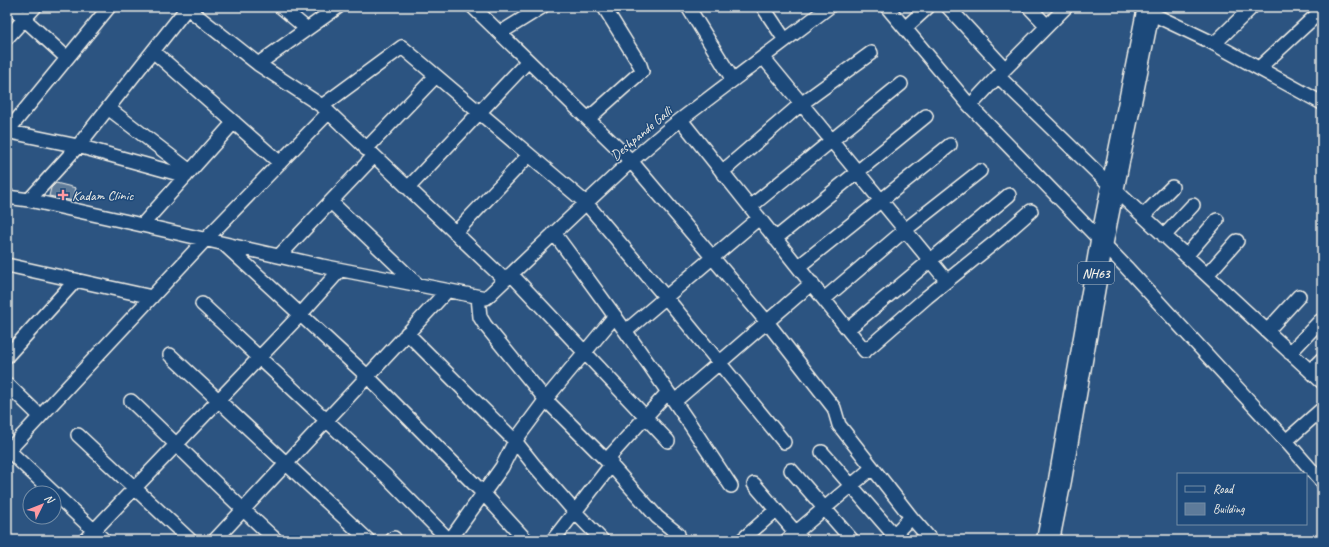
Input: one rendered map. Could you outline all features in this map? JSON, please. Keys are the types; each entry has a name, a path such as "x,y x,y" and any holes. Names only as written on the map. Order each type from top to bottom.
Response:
{"highway":[{"name":"NH63","path":"1048,540 1112,187 1148,10"}],"street":[{"path":"11,7 67,58"},
{"path":"7,38 35,7"},
{"path":"109,7 8,126 16,133 78,146 188,174"},
{"path":"29,200 78,146 187,7 258,64 325,110 455,233 508,277 585,352 668,441"},
{"path":"281,7 307,29"},
{"path":"258,64 338,7"},
{"path":"473,7 631,161 767,322 834,408 839,425 930,540"},
{"path":"500,33 542,7"},
{"path":"588,119 642,71 640,65 604,7"},
{"path":"688,7 733,80"},
{"path":"763,7 785,40"},
{"name":"Deshpande Galli","path":"482,297 508,277 631,161 681,120 830,7"},
{"path":"887,7 970,106 1102,241 1322,482"},
{"path":"905,28 928,7"},
{"path":"948,7 1001,73 1112,187 1322,382"},
{"path":"1029,7 1047,26"},
{"path":"970,106 1066,7"},
{"path":"1214,44 1252,7"},
{"path":"1148,10 1322,103"},
{"path":"1259,68 1322,10"},
{"path":"104,540 8,451 205,240 280,163 325,110 402,47 435,77 586,203 666,297 784,442"},
{"path":"153,51 280,163"},
{"path":"722,172 802,104 871,53"},
{"path":"763,57 947,281"},
{"path":"408,188 528,61"},
{"path":"280,256 331,202 370,153 435,77"},
{"path":"750,207 901,84"},
{"path":"108,108 188,174"},
{"path":"776,239 926,116"},
{"path":"681,120 865,351 1031,211"},
{"path":"142,225 234,122"},
{"path":"798,267 950,145"},
{"path":"455,233 529,154"},
{"path":"824,299 905,230 980,172"},
{"path":"1143,216 1172,187"},
{"path":"848,329 1009,194"},
{"path":"7,197 29,200 340,270 482,297 480,317 546,400 611,465 658,517 678,534"},
{"path":"331,202 418,285"},
{"path":"1164,236 1193,205"},
{"path":"626,331 759,218"},
{"path":"1186,256 1217,220"},
{"path":"554,233 672,396 731,486"},
{"path":"1207,275 1237,241"},
{"path":"224,244 367,376 483,493 526,540"},
{"path":"7,265 152,297"},
{"path":"85,540 300,315 340,270"},
{"path":"7,356 76,280"},
{"path":"553,540 611,465 611,455 646,417 719,362 812,283"},
{"path":"215,540 447,291"},
{"path":"1267,332 1299,296"},
{"path":"202,304 386,476 449,540 502,467 515,441 546,400 615,316"},
{"path":"1290,353 1320,321"},
{"path":"407,333 515,441 575,512 602,540"},
{"path":"170,355 368,540"},
{"path":"1310,371 1322,359"},
{"path":"7,384 40,416"},
{"path":"131,401 276,540"},
{"path":"1286,441 1322,409"},
{"path":"78,435 190,540"},
{"path":"822,452 851,485 891,537 911,517"},
{"path":"754,484 776,510 795,538 824,509 872,468"},
{"path":"791,470 852,540"},
{"path":"742,540 776,510"},
{"path":"392,540 394,538 395,540"}],"building":[{"path":"56,183 76,188 73,201 49,196 51,188"}],"place":[{"name":"Kadam Clinic","path":"63,195"}]}
